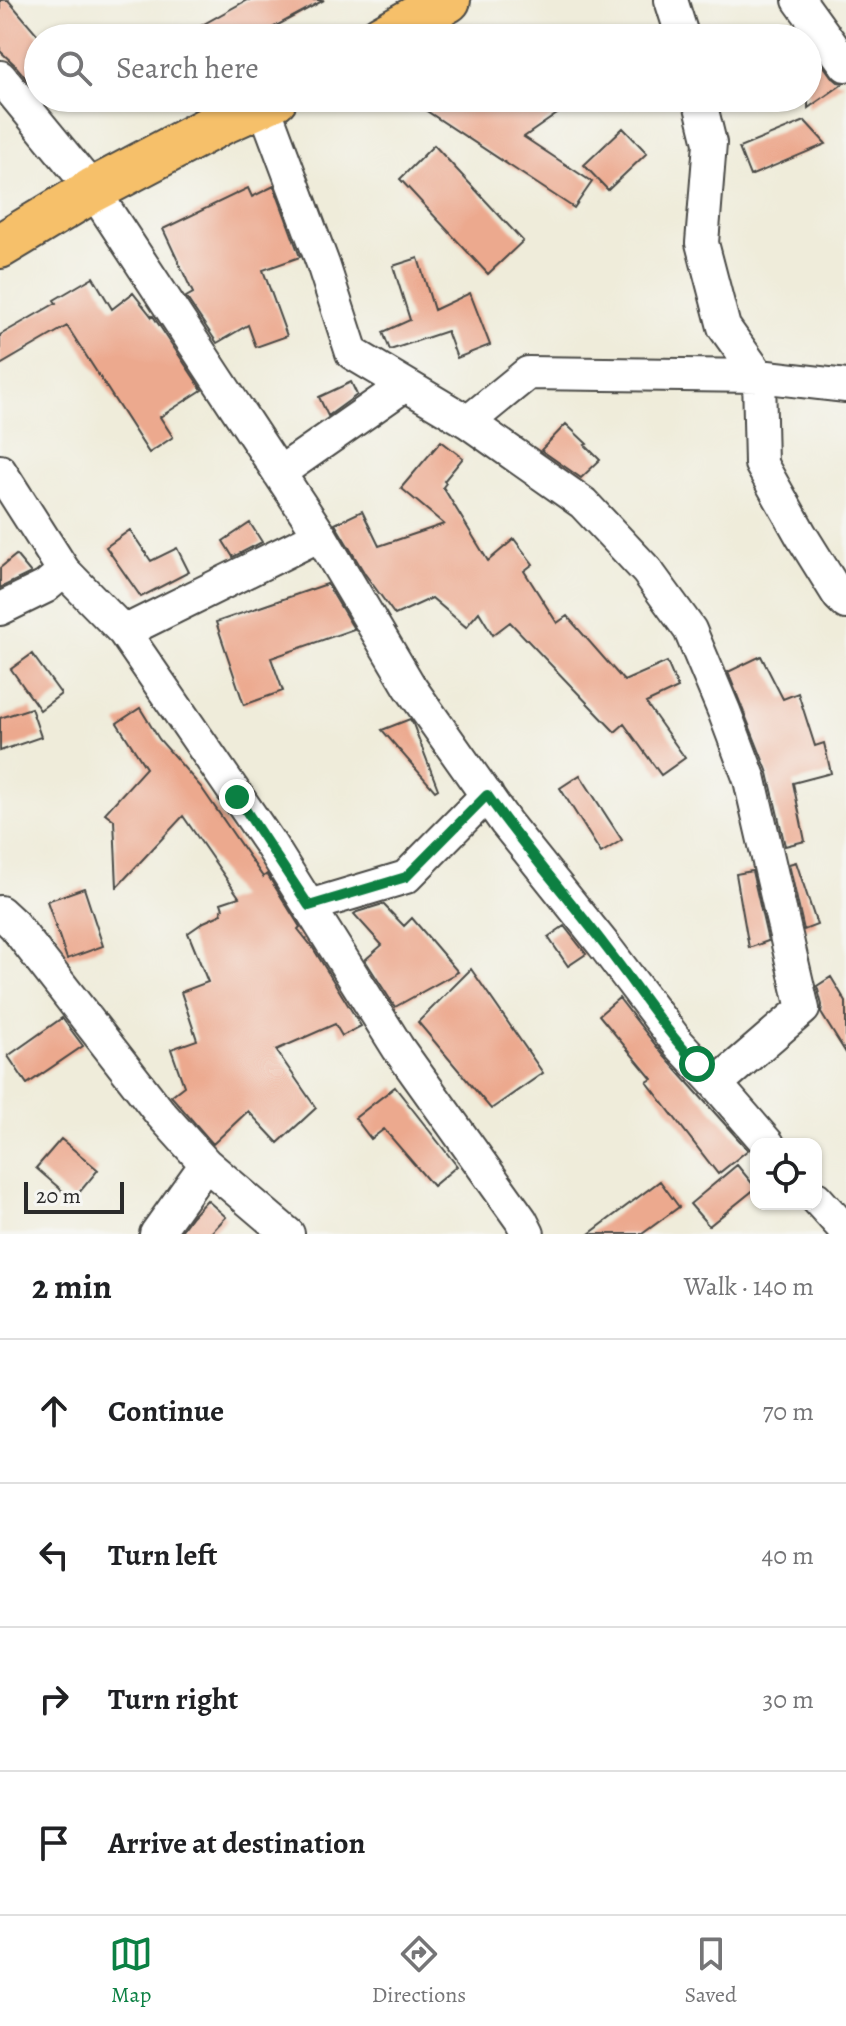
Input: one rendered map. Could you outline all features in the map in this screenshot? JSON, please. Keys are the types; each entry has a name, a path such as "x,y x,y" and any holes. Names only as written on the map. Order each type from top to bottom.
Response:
{"highway":[{"path":"406,24 448,0"},
{"path":"0,246 93,190 244,112"}],"street":[{"path":"671,0 679,24"},
{"path":"799,0 816,24"},
{"path":"822,32 846,65"},
{"path":"0,77 24,106"},
{"path":"29,112 93,190 320,535 410,687 506,823 678,1043 763,1138"},
{"path":"273,112 352,353 468,422 583,503 647,571 690,630 750,780 803,1009 716,1084"},
{"path":"702,112 710,143 702,243 724,327 759,376 761,464 801,535 844,595"},
{"path":"468,422 528,373 759,376 846,386"},
{"path":"279,473 405,385"},
{"path":"0,471 64,571 124,632 270,844 398,1048 528,1234"},
{"path":"124,632 320,535"},
{"path":"0,609 45,587 64,571"},
{"path":"309,906 406,877 487,795"},
{"path":"0,912 14,925 160,1113 206,1164 288,1234"},
{"path":"156,1234 206,1164"},
{"path":"822,1205 846,1231"}],"building":[{"path":"0,0 8,0 29,24 24,24 24,76 0,51"},
{"path":"247,0 324,0 280,24 204,24"},
{"path":"822,63 831,76 844,83 822,98"},
{"path":"428,112 560,112 524,137 592,182 574,208"},
{"path":"805,121 826,144 750,176 739,148"},
{"path":"623,128 647,153 608,190 584,165"},
{"path":"434,145 523,241 488,274 400,179"},
{"path":"274,186 300,257 263,270 287,336 256,347 248,325 217,343 186,297 193,293 163,229 248,188 252,197"},
{"path":"418,258 434,310 470,293 490,345 457,358 447,331 390,350 383,332 410,320 393,266"},
{"path":"93,277 112,309 133,293 153,316 202,390 160,417 173,437 149,453 67,326 0,365 0,335 56,303 54,300"},
{"path":"351,382 357,395 328,416 319,397"},
{"path":"566,424 600,460 581,478 541,450"},
{"path":"441,441 463,458 444,481 443,487 488,561 514,539 533,564 524,571 557,623 567,616 624,681 667,662 678,688 646,703 685,758 661,775 624,724 615,732 510,622 493,635 479,612 466,627 432,598 395,615 365,574 335,524 362,511 379,546 444,524 401,488"},
{"path":"250,523 262,542 233,557 223,541"},
{"path":"130,530 151,561 177,548 189,572 141,597 106,547"},
{"path":"16,555 31,573 0,588 0,568"},
{"path":"327,584 354,629 271,658 283,691 244,705 216,622"},
{"path":"32,654 61,694 40,710 11,669"},
{"path":"761,656 783,699 798,693 815,746 824,743 831,773 793,783 805,841 785,846 768,773 728,672"},
{"path":"31,708 41,737 0,751 0,718"},
{"path":"140,708 159,739 201,787 263,877 267,874 300,927 298,929 361,1026 342,1036 335,1024 276,1050 316,1108 278,1143 248,1111 213,1144 171,1096 184,1086 171,1049 197,1040 181,992 208,982 188,933 222,914 221,903 239,897 183,816 117,887 114,820 105,813 146,768 117,723"},
{"path":"410,719 438,789 435,791 382,730"},
{"path":"580,775 622,840 601,853 560,788"},
{"path":"796,862 817,925 804,930 789,864"},
{"path":"752,871 768,941 749,948 736,874"},
{"path":"84,888 103,946 67,959 47,901"},
{"path":"383,904 404,926 412,918 458,972 395,1007 365,960 382,945 354,914"},
{"path":"564,926 586,954 568,966 548,937"},
{"path":"471,969 543,1073 491,1109 418,1022"},
{"path":"831,977 846,1002 846,1053 821,1013 817,986"},
{"path":"619,998 664,1056 748,1150 718,1174 647,1082 652,1079 599,1015"},
{"path":"62,1018 83,1046 27,1084 8,1056"},
{"path":"395,1087 457,1166 433,1186 384,1129 371,1139 355,1118"},
{"path":"61,1139 98,1170 73,1200 36,1168"},
{"path":"737,1165 750,1181 750,1193 709,1226 690,1204"},
{"path":"660,1181 679,1207 642,1234 589,1234"},
{"path":"207,1200 226,1217 210,1234 179,1234 192,1216"}],"route":[{"path":"237,797 309,906 406,877 487,795 697,1064"}]}
